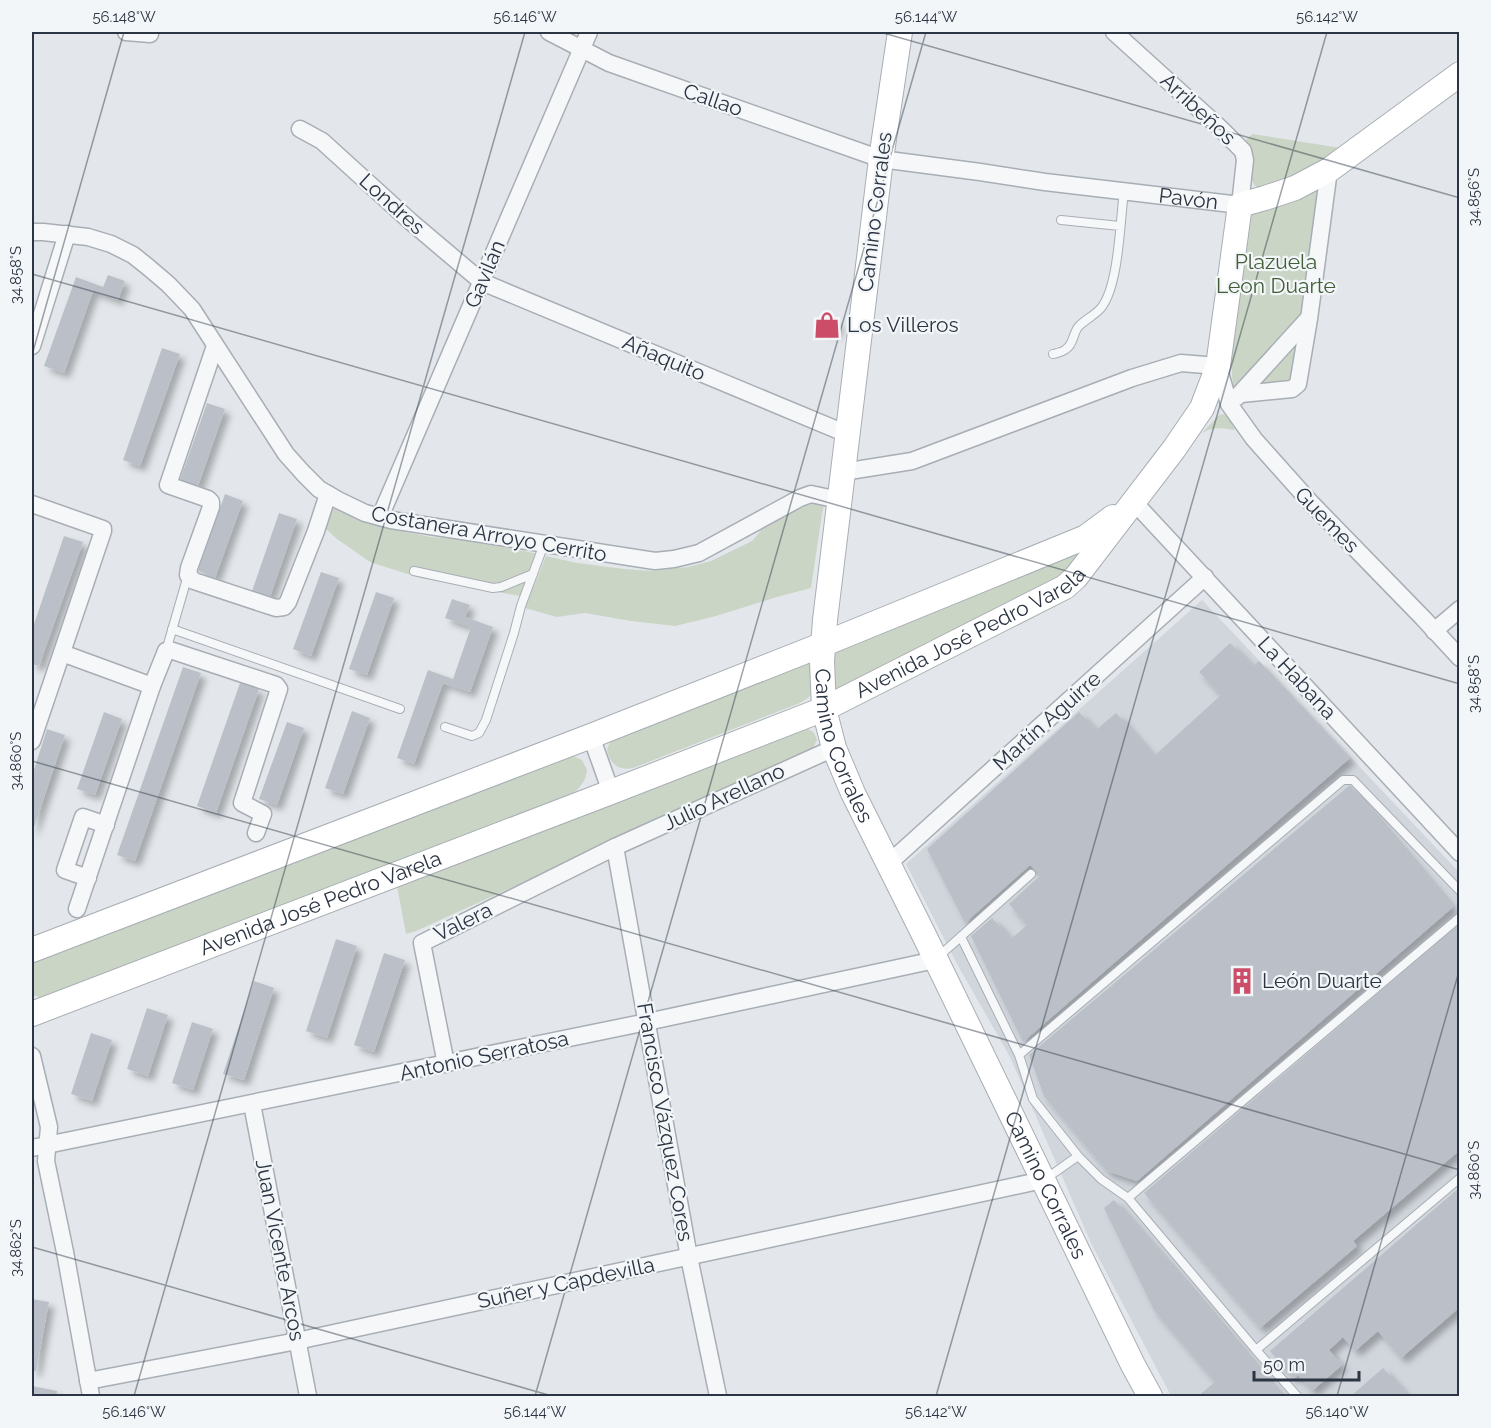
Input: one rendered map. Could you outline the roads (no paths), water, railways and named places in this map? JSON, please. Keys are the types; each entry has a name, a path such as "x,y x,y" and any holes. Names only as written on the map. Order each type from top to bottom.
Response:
{"street":[{"path":"126,32 150,34"},
{"name":"Callao","path":"549,32 609,63 881,159"},
{"name":"Gavilán","path":"380,517 589,32"},
{"name":"Camino Corrales","path":"900,32 881,159 825,620 822,661 824,709 834,748 853,793 1150,1396"},
{"name":"Arribeños","path":"1114,32 1220,128 1243,152 1245,160 1240,205"},
{"name":"Pavón","path":"881,159 1045,182 1240,205 1295,188 1329,170 1460,74"},
{"name":"Londres","path":"300,129 322,141 482,282"},
{"path":"1235,399 1292,389 1298,384 1329,170"},
{"name":"Avenida José Pedro Varela","path":"32,1014 824,709 1065,587 1076,577 1134,502 1202,408 1218,366 1240,205"},
{"name":"Costanera Arroyo Cerrito","path":"32,232 88,237 111,244 133,255 168,284 192,309 286,454 319,489 365,513 391,520 655,561 699,553 811,494 839,500"},
{"path":"32,346 67,234"},
{"name":"Añaquito","path":"482,282 847,434"},
{"path":"1235,399 1309,319"},
{"path":"215,346 168,485 211,502 188,575 194,581 276,608 284,607 308,552 328,494"},
{"path":"843,472 912,461 1132,378 1181,363 1218,366"},
{"name":"Guemes","path":"1218,366 1254,439 1312,504 1460,658"},
{"name":"Avenida José Pedro Varela","path":"32,950 591,736 824,644 1086,537 1134,502"},
{"name":"La Habana","path":"1134,502 1460,853"},
{"path":"32,504 103,529 32,741"},
{"name":"Martín Aguirre","path":"888,864 1205,577"},
{"path":"1434,631 1460,609"},
{"path":"77,909 152,686 166,651 170,650 276,685 279,689 242,803 263,814 256,833"},
{"path":"62,653 152,686"},
{"path":"591,736 611,792"},
{"name":"Julio Arellano","path":"615,847 834,748"},
{"path":"88,878 65,870 83,817 106,825"},
{"name":"Francisco Vázquez Cores","path":"615,847 689,1257 718,1396"},
{"name":"Valera","path":"446,1064 422,943 615,847"},
{"name":"Antonio Serratosa","path":"39,1147 446,1064 935,960"},
{"path":"32,1056 49,1127 39,1147 46,1161 89,1389"},
{"name":"Juan Vicente Arcos","path":"252,1104 309,1396"},
{"name":"Suñer y Capdevilla","path":"89,1389 297,1341 1043,1180"}],"lane":[{"path":"1053,354 1066,350 1080,325 1102,308 1115,276 1124,191"},
{"path":"1061,220 1120,226"},
{"path":"445,727 472,736 479,733 486,720 521,606 544,544"},
{"path":"414,571 493,588 533,574"},
{"path":"166,651 188,575"},
{"path":"172,629 400,710"},
{"path":"1019,1055 1343,780 1353,780 1460,891"},
{"path":"935,960 1031,874"},
{"path":"1128,1198 1460,917"},
{"path":"961,937 1019,1055 1033,1099 1078,1155 1101,1179 1128,1198 1256,1350 1298,1396"},
{"path":"1043,1180 1078,1155"},
{"path":"1256,1350 1460,1179"}],"place":[{"name":"Los Villeros","path":"827,325"},
{"name":"León Duarte","path":"1242,981"}],"park label":[{"name":"Plazuela Leon Duarte","path":"1276,274"}]}
